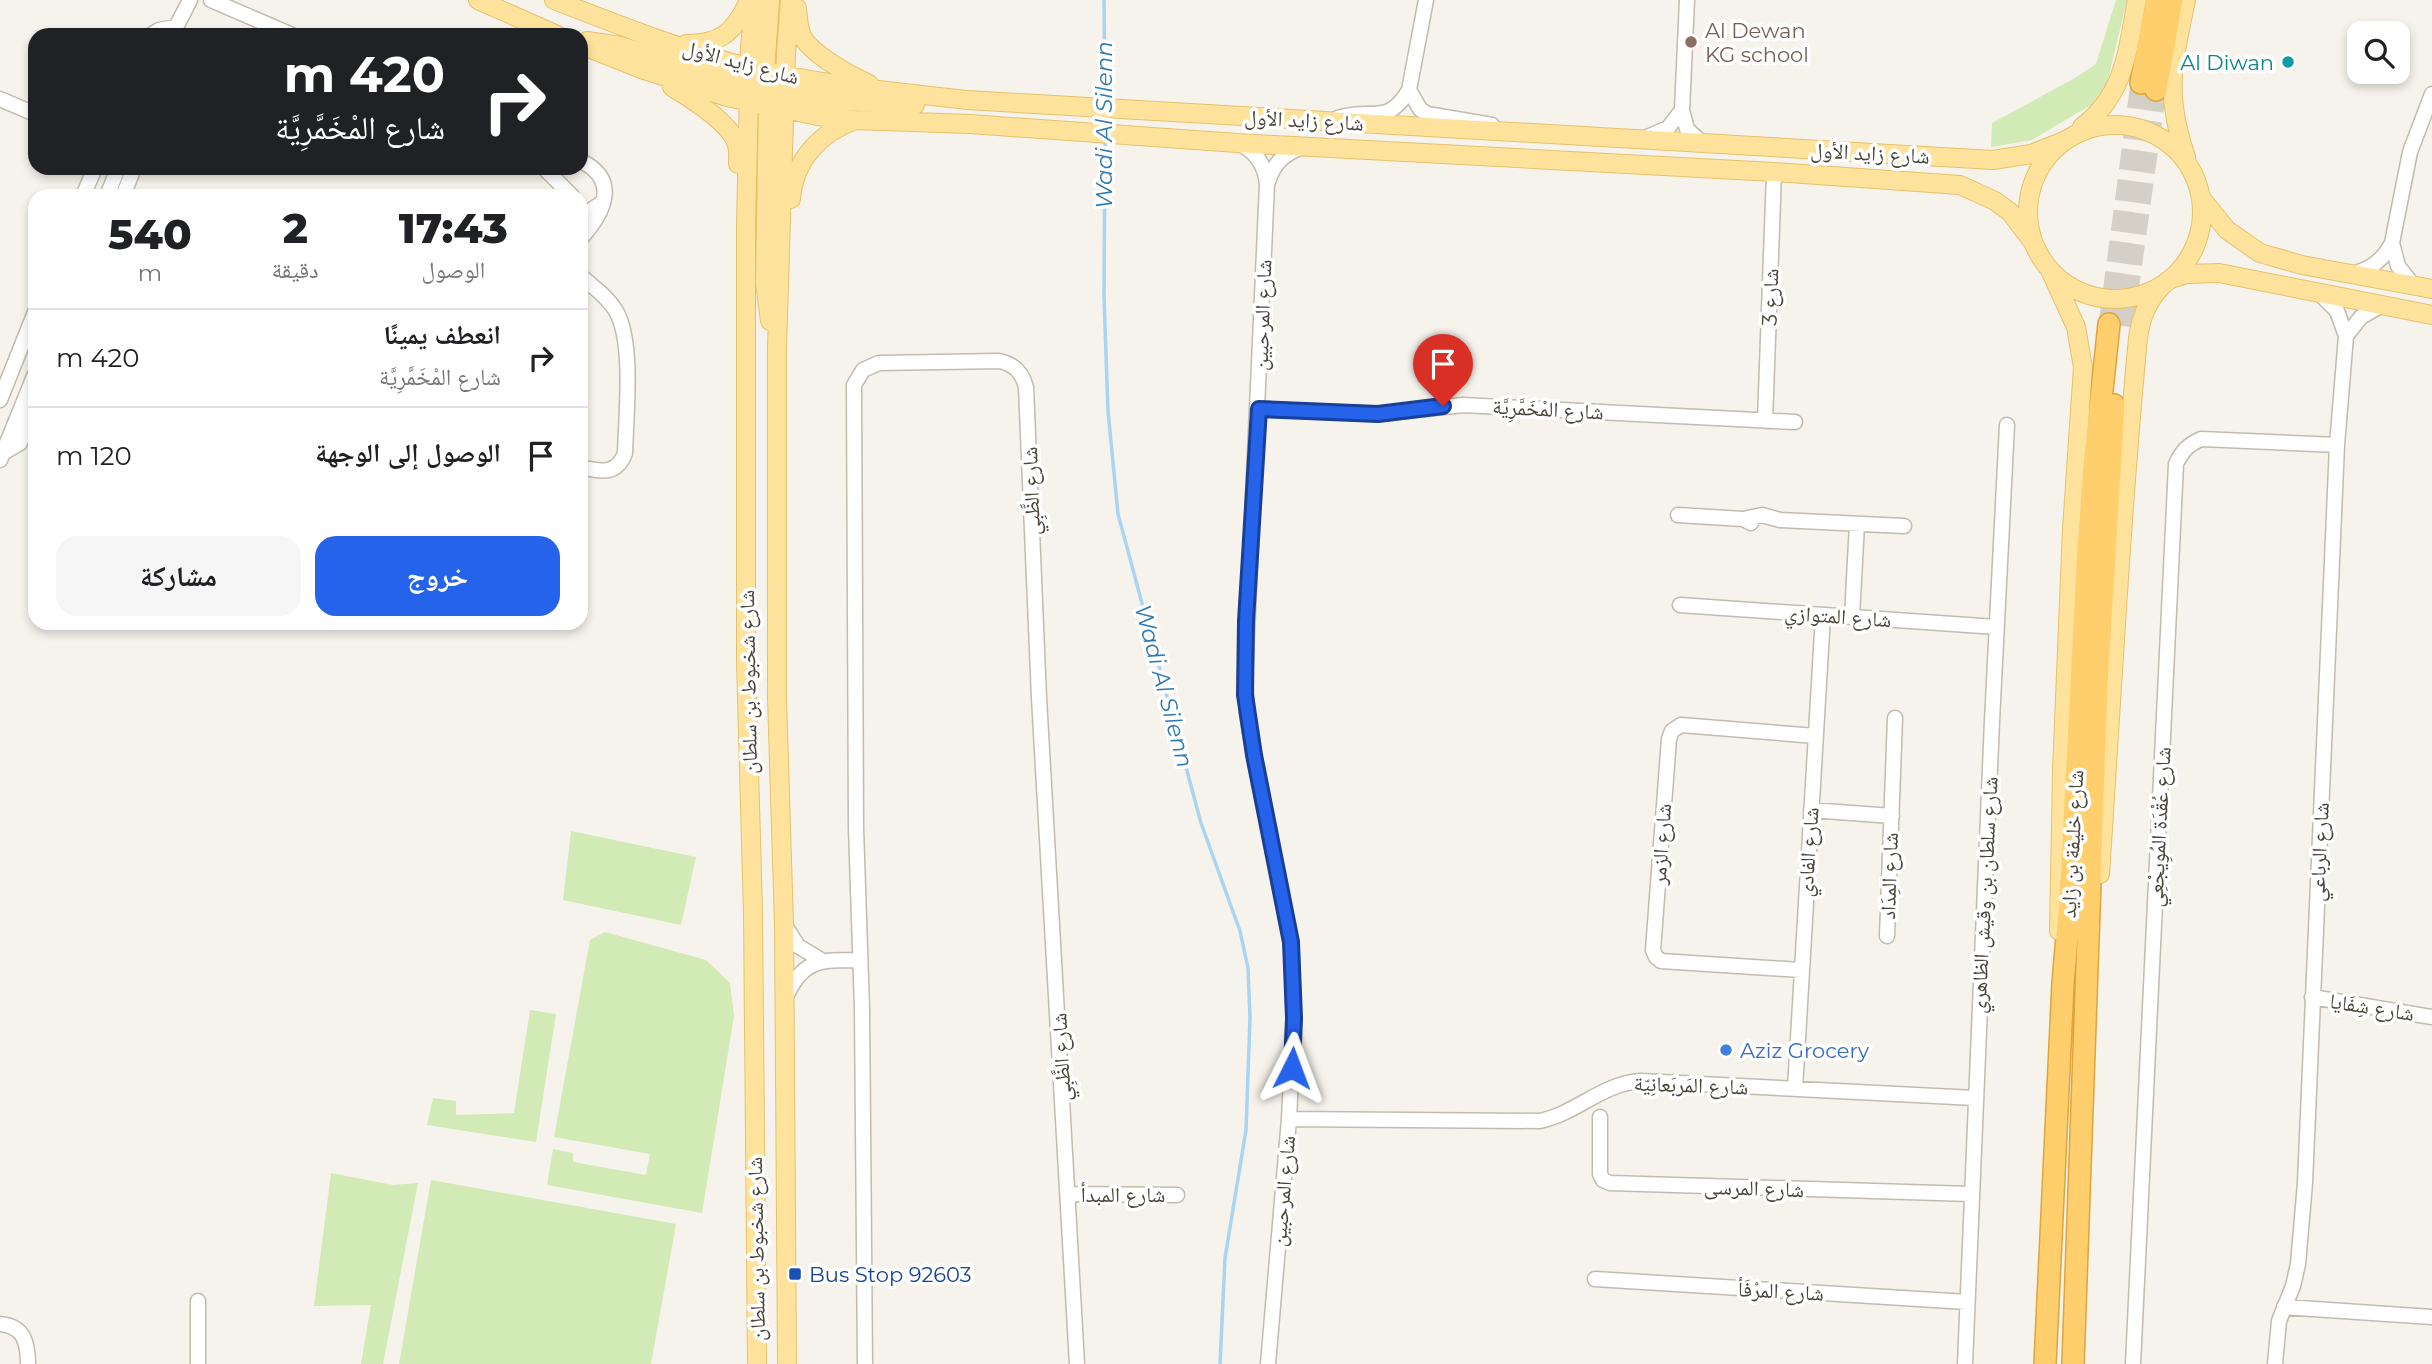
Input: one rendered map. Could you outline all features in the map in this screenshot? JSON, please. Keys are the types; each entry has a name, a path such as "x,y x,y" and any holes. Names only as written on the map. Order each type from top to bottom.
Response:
{"highway":[{"path":"2157,0 2148,87 2172,0"},
{"name":"شارع خليفة بن زايد","path":"2045,1364 2063,984 2070,903 2094,466 2116,325 2088,904 2088,985 2073,1364"}],"main road":[{"path":"478,0 541,28"},
{"name":"شارع زايد الأول","path":"554,0 676,45 767,89 855,120 970,124 1237,143 1774,172 1960,185 1978,191 2003,206 2023,226 2034,243"},
{"path":"676,45 705,44 718,39 738,21 749,0"},
{"name":"شارع شخبوط بن سلطان","path":"755,0 767,89 776,348 777,698 784,924 787,1364"},
{"path":"767,89 770,0"},
{"name":"شارع شخبوط بن سلطان","path":"757,1364 753,912 746,661 746,225 767,89 790,0"},
{"path":"796,0 799,29 805,41 836,65 882,90"},
{"path":"2063,984 2059,926 2062,771 2072,529 2083,367 2077,327 2034,243 2028,220 2032,187 2048,157 2099,113 2117,87 2137,0"},
{"path":"2088,985 2096,928 2120,535 2138,338 2145,308 2153,295 2183,266 2196,242 2201,225 2198,183 2176,127 2171,89 2186,0"},
{"path":"588,42 621,46 767,89 847,102 929,106 967,100"},
{"name":"شارع زايد الأول","path":"588,46 642,69 727,97 767,89 882,90 1039,105 1993,160 2031,155 2068,138"},
{"path":"642,69 696,102 733,136 738,148 739,203 746,225"},
{"path":"776,348 786,302 795,175 822,138 855,120"},
{"path":"2068,138 2090,128 2110,124 2140,128 2167,141 2188,163"},
{"path":"2201,198 2227,230 2260,253 2290,263 2432,289"},
{"path":"2050,270 2067,285 2099,298 2132,297 2186,274 2219,273 2432,315"}],"street":[{"path":"175,28 190,0"},
{"path":"211,0 276,28"},
{"path":"1330,122 1350,115 1392,111 1398,107 1409,90 1426,0"},
{"path":"1688,0 1682,110 1687,129 1702,143"},
{"path":"1409,90 1420,109 1427,114 1477,121 1508,132"},
{"path":"2413,285 2398,266 2392,243 2402,180 2432,94"},
{"path":"0,99 28,111"},
{"path":"1636,139 1658,134 1668,128 1682,110"},
{"name":"شارع المرحبين","path":"1237,143 1256,155 1264,168 1267,184 1245,695 1254,755 1291,942 1294,1018 1289,1119 1268,1364"},
{"path":"1267,184 1280,160 1292,151 1307,146"},
{"path":"588,165 599,174 605,192 595,221 588,230"},
{"name":"شارع 3","path":"1765,421 1774,172"},
{"path":"551,175 565,189"},
{"path":"588,209 603,202"},
{"path":"2352,274 2372,267 2392,243"},
{"path":"588,283 618,314 625,334 625,453 622,462 615,469 606,472 588,468"},
{"path":"588,296 598,292"},
{"path":"2319,293 2337,311 2346,335 2361,317 2382,305"},
{"path":"0,400 28,330"},
{"name":"شارع الرباعي","path":"2275,1364 2277,1329 2296,1275 2300,1251 2337,445 2346,335"},
{"name":"شارع الظَّبِي","path":"865,1364 854,385 863,370 879,363 1007,363 1020,372 1026,387 1039,698 1077,1364"},
{"path":"2,456 28,391"},
{"name":"شارع المْخَمَّرِيَّة","path":"1259,409 1378,414 1463,405 1795,422"},
{"path":"2,456 20,443 28,425"},
{"name":"شارع سلطان بن وقيش الظاهري","path":"1965,1364 2007,425"},
{"name":"شارع عُقْدَة المُوِيجْعِي","path":"2133,1364 2176,464 2181,453 2190,444 2201,439 2337,445"},
{"path":"1678,515 1743,519 1761,524 1780,520 1904,526"},
{"path":"1852,616 1857,524"},
{"name":"شارع المتوازي","path":"1680,605 1996,627"},
{"name":"شارع الفادي","path":"1795,1089 1823,615"},
{"name":"شارع المِدَاد","path":"1887,936 1895,718"},
{"name":"شارع الزمر","path":"1801,970 1661,961 1653,950 1668,740 1672,731 1681,725 1816,736"},
{"name":"شارع المِدَاد","path":"1811,810 1892,816"},
{"path":"784,924 798,946 821,960"},
{"path":"784,1001 797,977 807,967 821,960 859,960"},
{"name":"شارع شِفَايا","path":"2312,997 2432,1017"},
{"name":"شارع المَربَعانِيّة","path":"1289,1119 1524,1122 1555,1118 1613,1086 1632,1082 1975,1098"},
{"name":"شارع المرسى","path":"1600,1116 1600,1174 1603,1180 1610,1184 1971,1194"},
{"name":"شارع المبدأ","path":"1068,1194 1177,1195"},
{"name":"شارع المرْفَأ","path":"1595,1279 1967,1302"},
{"path":"198,1301 198,1364"},
{"path":"2284,1307 2432,1317"},
{"path":"0,1324 12,1325 25,1338 28,1364"}],"green space":[{"path":"2116,0 2127,0 2107,84 2091,105 2032,140 1991,147 1992,123 2096,64"},
{"path":"571,831 696,857 681,925 563,900"},
{"path":"605,932 706,960 730,983 734,1016 702,1213 547,1185 553,1149 573,1153 573,1162 646,1175 650,1154 554,1137 590,940"},
{"path":"530,1010 556,1014 536,1142 427,1125 433,1098 456,1101 456,1115 514,1113"},
{"path":"331,1173 393,1185 418,1183 383,1364 361,1364 371,1305 314,1306"},
{"path":"431,1180 676,1224 651,1364 399,1364"}],"waterway":[{"name":"Wadi Al Silenn","path":"1104,0 1105,103"},
{"name":"Wadi Al Silenn","path":"1105,139 1104,297 1108,411 1118,514 1201,823 1240,931 1248,968 1250,1018 1246,1130 1225,1258 1220,1364"}],"tunnel":[{"path":"2109,324 2141,83"},
{"path":"2123,326 2156,90"}],"place":[{"name":"Al Dewan KG school","path":"1691,42"},
{"name":"Al Diwan","path":"2288,62"},
{"name":"Aziz Grocery","path":"1726,1050"},
{"name":"Bus Stop 92603","path":"795,1274"}],"route":[{"path":"1292,1068 1294,1018 1291,942 1254,755 1244,677 1259,409 1378,414 1443,406"}]}
